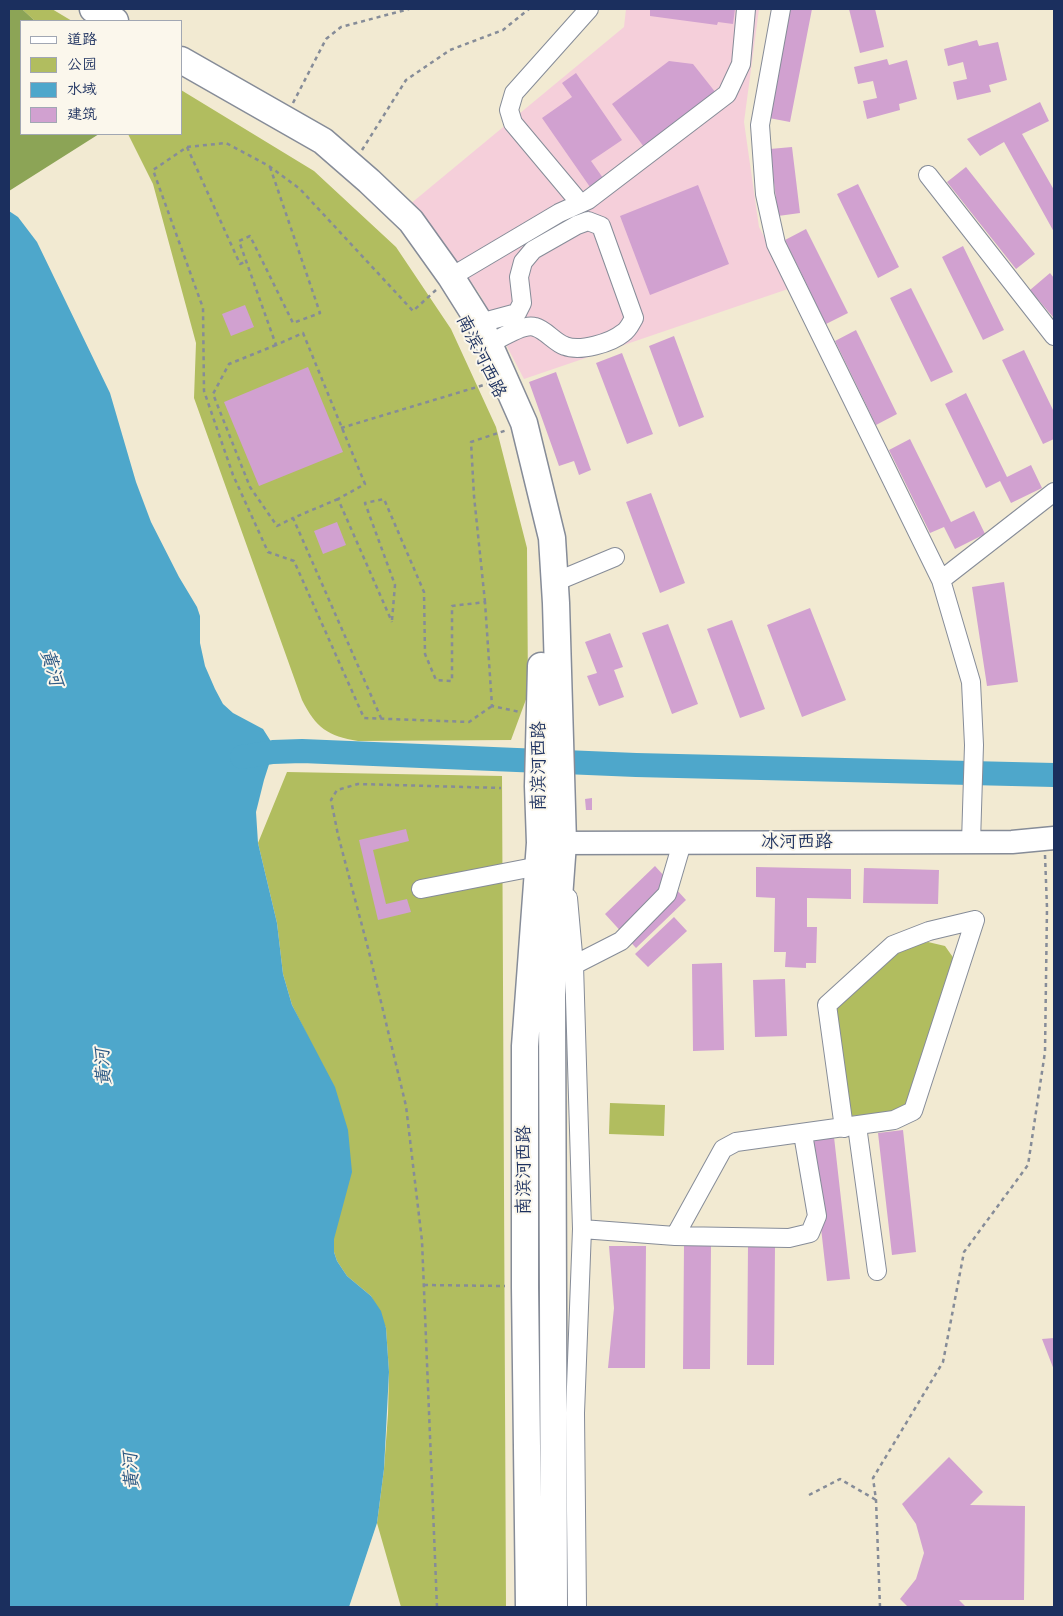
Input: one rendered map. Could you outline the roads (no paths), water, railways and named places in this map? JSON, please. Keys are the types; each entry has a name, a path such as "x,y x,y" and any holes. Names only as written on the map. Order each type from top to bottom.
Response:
{"highway":[{"path":"73,9 92,20"},
{"path":"93,9 113,20"},
{"name":"南滨河西路","path":"182,61 323,141 411,221 446,281 514,428 542,539 543,609 540,715 549,744"},
{"name":"南滨河西路","path":"182,73 317,152 360,189 446,281 484,334 524,423 552,538 555,582 549,744 548,851 552,994 554,1607"},
{"name":"南滨河西路","path":"530,1607 525,1287 525,1046 548,851"}],"main road":[{"name":"冰河西路","path":"548,851 682,843 1012,842 1050,838"}],"street":[{"path":"580,204 513,123 509,110 514,93 588,9"},
{"path":"446,281 559,213 588,200 727,94 741,64 746,9"},
{"path":"781,9 760,125 765,194 776,244 941,580 971,682 974,745 970,842"},
{"path":"928,175 1054,336"},
{"path":"588,221 601,226 634,318 628,328 622,335 590,348 566,346 554,341 536,327 522,303 519,276 524,262 533,250 577,225 588,221"},
{"path":"484,334 517,312 522,303"},
{"path":"484,334 525,326 536,327"},
{"path":"941,580 1054,492"},
{"path":"555,582 615,557"},
{"path":"574,964 621,941 667,894 682,843"},
{"path":"421,888 548,851"},
{"name":"南滨河西路","path":"548,851 574,964 582,1229 575,1413 576,1607"},
{"path":"675,1236 722,1148 736,1142 802,1134 851,1127 894,1120 913,1110 975,920 929,931 893,945 827,1005 851,1127 877,1271"},
{"path":"582,1229 675,1236 789,1238 810,1233 817,1216 802,1134"}],"water":[{"name":"黄河","path":"9,211 18,217 37,242 110,393 136,482 151,522 179,577 197,607 200,616 200,643 205,666 215,689 223,704 233,713 263,729 270,740 273,752 256,812 258,843 277,923 283,974 292,1005 335,1087 348,1130 352,1172 334,1239 334,1252 337,1261 347,1276 371,1296 381,1311 386,1328 389,1372 384,1469 377,1523 349,1607 9,1607"}],"waterway":[{"path":"242,757 273,752 302,751 636,765 1054,775"}]}
